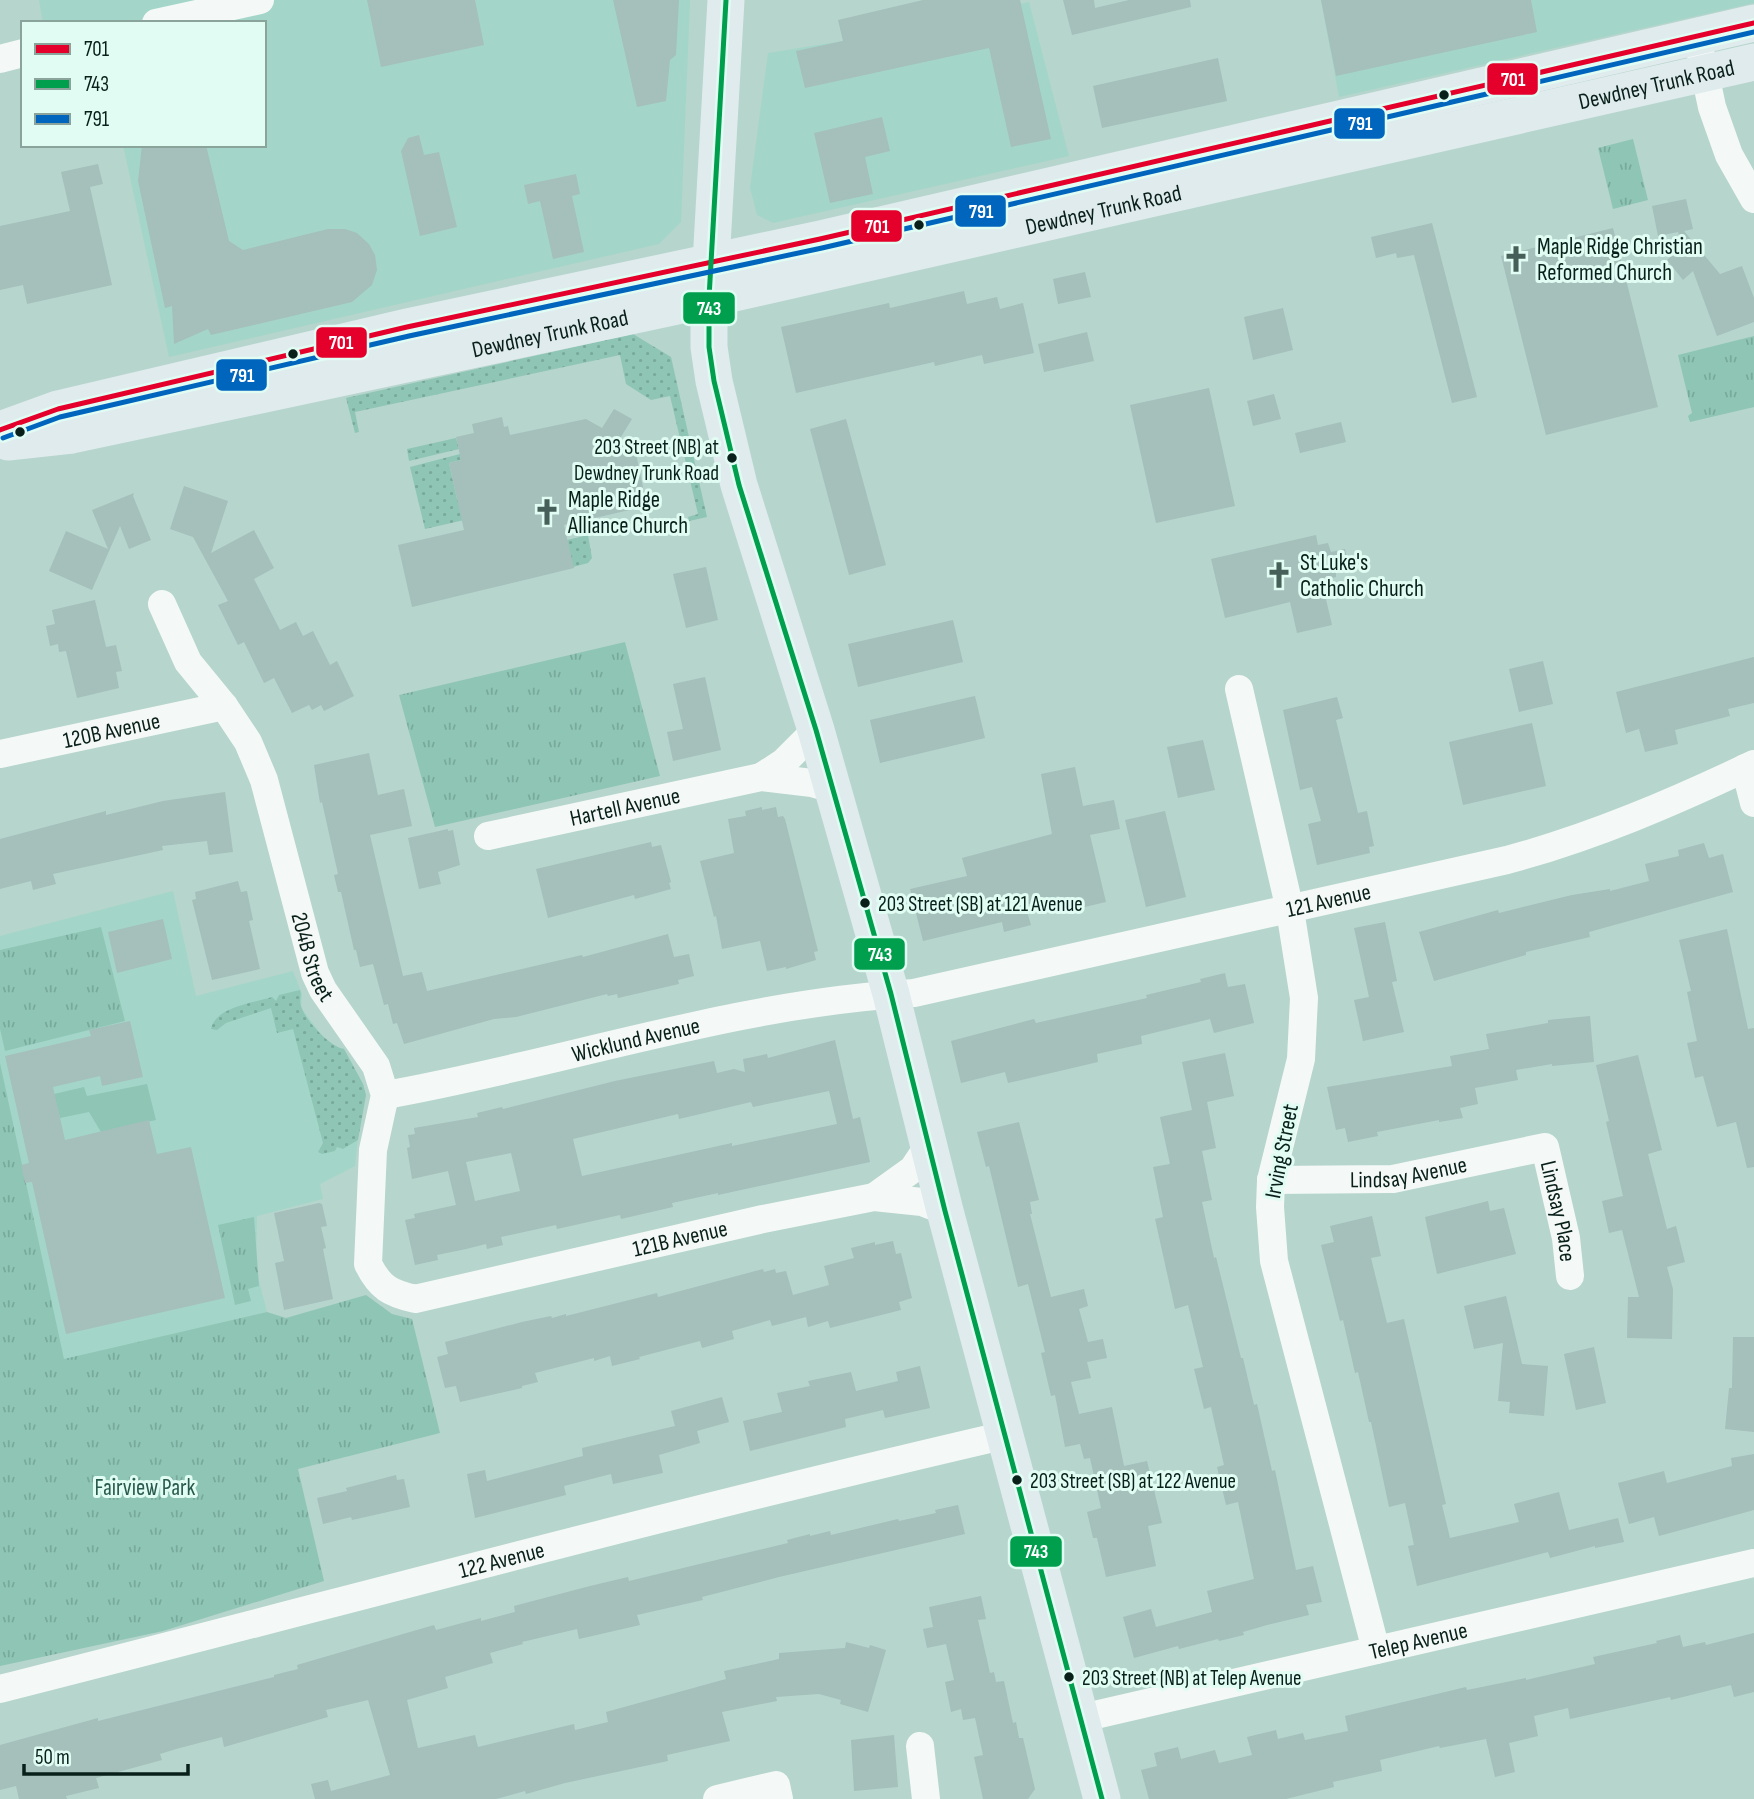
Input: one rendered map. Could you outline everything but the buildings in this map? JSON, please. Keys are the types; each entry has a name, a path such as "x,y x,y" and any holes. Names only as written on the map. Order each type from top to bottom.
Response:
{"main road":[{"path":"726,0 710,281 709,347 721,412 739,485 817,730 891,994 946,1211 1083,1718 1102,1799"},
{"name":"Dewdney Trunk Road","path":"0,430 58,409 407,327 710,281 957,208 1754,23"},
{"name":"Dewdney Trunk Road","path":"0,443 72,435 710,281 1754,61"}],"street":[{"path":"165,21 260,0"},
{"path":"1696,36 1712,107 1729,155 1754,199"},
{"path":"0,59 21,54"},
{"name":"204B Street","path":"162,604 188,662 224,706 248,742 264,780 315,974 323,990 376,1066 384,1095 373,1150 368,1265 376,1280 393,1293 415,1299"},
{"name":"Irving Street","path":"1239,689 1290,911 1302,979 1304,1035 1296,1082 1271,1180 1274,1261 1376,1650"},
{"name":"120B Avenue","path":"0,754 224,706"},
{"name":"Hartell Avenue","path":"761,777 784,762 817,730"},
{"path":"1750,766 1754,803"},
{"name":"121 Avenue","path":"891,994 914,993 1290,911 1552,848 1646,813 1750,766"},
{"name":"Hartell Avenue","path":"488,836 761,777 812,783 833,789"},
{"name":"Wicklund Avenue","path":"384,1095 439,1086 741,1016 869,995 891,994"},
{"path":"874,1197 913,1169 929,1145"},
{"name":"Lindsay Avenue","path":"1271,1180 1393,1179 1545,1147"},
{"name":"Lindsay Place","path":"1545,1147 1566,1238 1570,1276"},
{"name":"121B Avenue","path":"415,1299 763,1219 874,1197 922,1202 946,1211"},
{"name":"122 Avenue","path":"0,1689 297,1614 533,1550 1006,1435"},
{"name":"Telep Avenue","path":"1083,1718 1754,1563"},
{"path":"920,1746 926,1799"},
{"path":"717,1799 778,1792"}],"shaded area":[{"path":"39,0 690,0 681,222 659,244 169,357 123,147 266,147 266,21 43,21"},
{"path":"1321,0 1754,0 1754,3 1339,97"},
{"path":"1029,2 1069,156 773,223 757,215 750,188 768,53 843,41"},
{"path":"173,891 196,996 293,971 302,994 301,1008 325,1039 335,1047 344,1049 363,1084 366,1095 360,1117 355,1166 320,1184 323,1199 257,1216 256,1269 267,1312 0,1375 0,936"}],"green space":[{"path":"1633,139 1648,200 1613,209 1598,148"},
{"path":"633,334 671,357 707,517 689,521 688,517 698,514 670,396 651,400 626,384 620,355 355,412 359,432 355,433 346,398"},
{"path":"1754,336 1754,407 1690,422 1688,416 1692,413 1678,355"},
{"path":"456,438 459,449 409,461 407,449"},
{"path":"460,454 461,460 449,463 457,499 473,518 425,529 410,467"},
{"path":"588,535 592,558 588,563 573,567 567,540"},
{"path":"625,642 660,776 435,827 399,695"},
{"path":"101,927 125,1021 5,1051 0,1029 0,950"},
{"path":"300,990 303,1012 325,1038 344,1049 366,1095 358,1140 343,1149 337,1147 335,1151 322,1154 318,1152 323,1143 293,1029 277,1033 271,1008 226,1023 217,1030 211,1029 214,1022 227,1011 272,997 276,1001 279,995"},
{"name":"Fairview Park","path":"0,1063 64,1359 267,1312 286,1318 366,1295 392,1314 412,1319 440,1433 298,1469 324,1581 163,1631 0,1666"},
{"path":"147,1084 156,1120 101,1132 89,1112 60,1118 54,1094 84,1087 87,1096"},
{"path":"254,1217 259,1286 248,1289 251,1301 235,1305 218,1225"}],"transit line":[{"name":"743","path":"726,0 709,298 709,347 714,381 739,485 816,730 891,994 945,1211 1102,1799"},
{"name":"701","path":"0,430 58,409 407,327 820,239 1754,23"},
{"name":"791","path":"3,438 60,417 409,336 822,248 1754,32"}],"place":[{"name":"Maple Ridge Christian Reformed Church","path":"1516,259"},
{"name":"203 Street (NB) at Dewdney Trunk Road","path":"732,458"},
{"name":"Maple Ridge Alliance Church","path":"547,512"},
{"name":"St Luke's Catholic Church","path":"1279,575"},
{"name":"203 Street (SB) at 121 Avenue","path":"865,903"},
{"name":"203 Street (SB) at 122 Avenue","path":"1017,1480"},
{"name":"203 Street (NB) at Telep Avenue","path":"1069,1677"}]}
